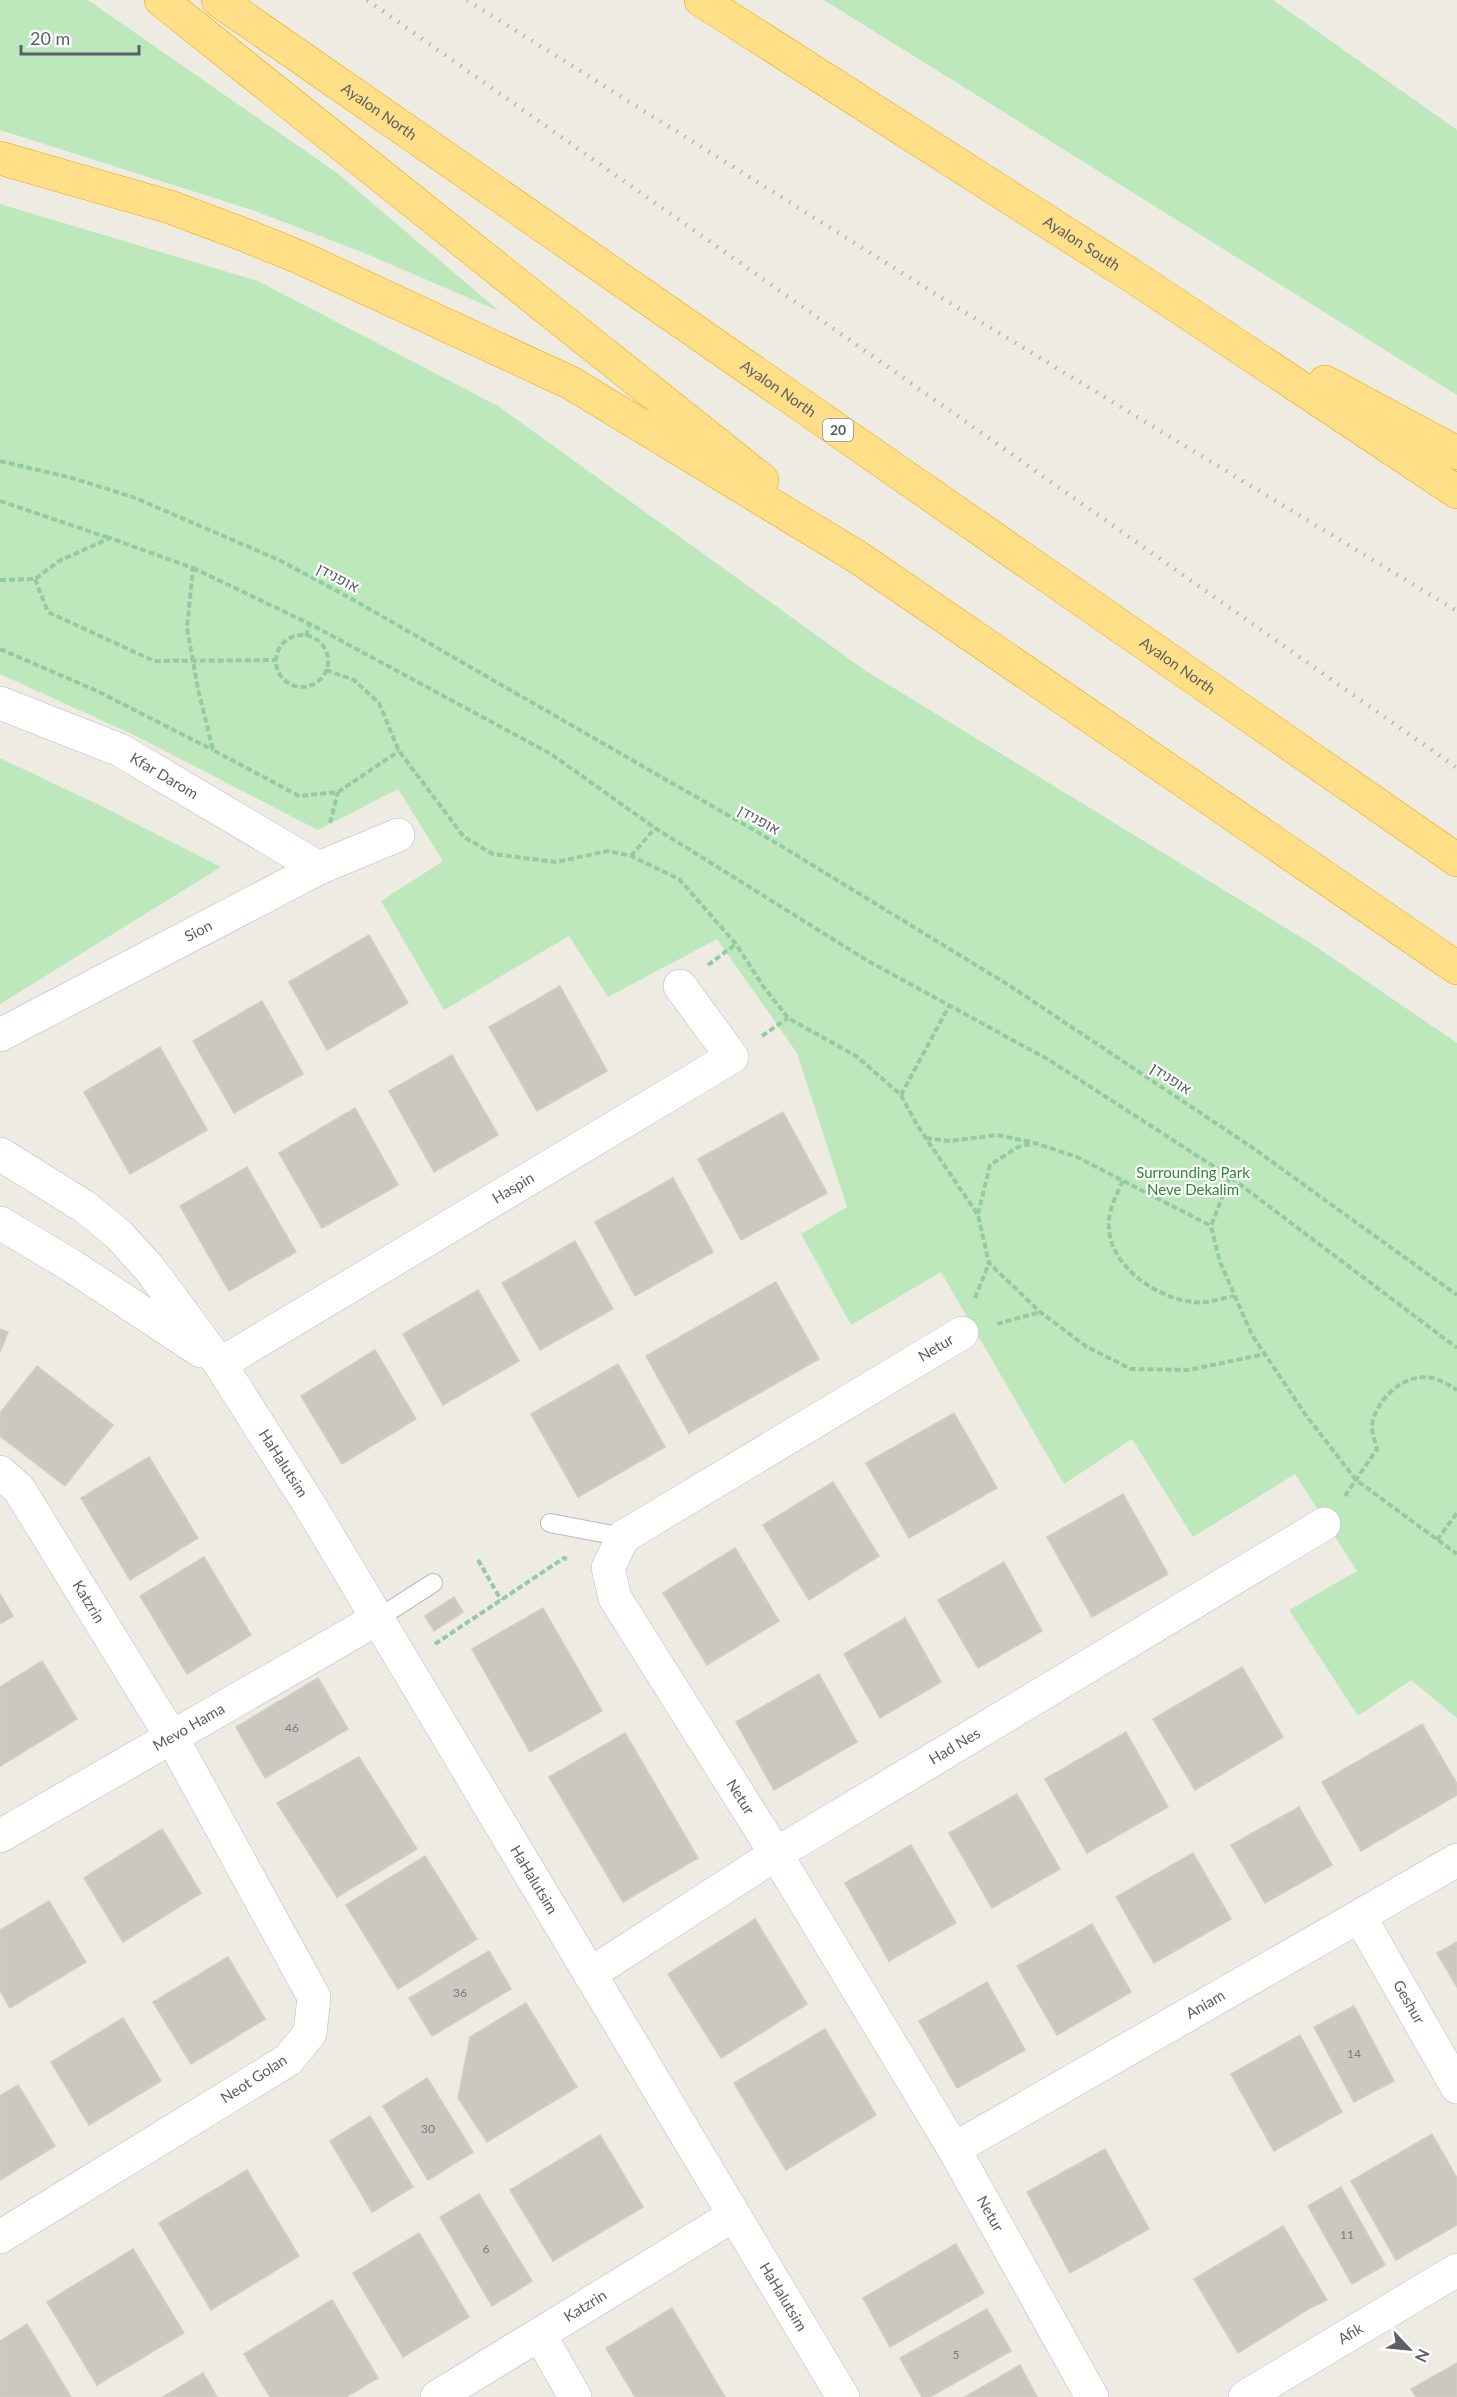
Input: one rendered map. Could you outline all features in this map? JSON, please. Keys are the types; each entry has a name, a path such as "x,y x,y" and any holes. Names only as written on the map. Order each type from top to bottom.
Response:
{"highway":[{"path":"161,0 859,558"},
{"name":"Ayalon North","path":"218,0 1457,860"},
{"name":"Ayalon South","path":"701,0 1137,279 1457,492"},
{"path":"0,158 170,207 232,230 298,257 571,383 859,558 1457,968"},
{"path":"1137,279 1457,453"}],"street":[{"name":"Kfar Darom","path":"0,703 120,750 319,868"},
{"name":"Sion","path":"0,1035 319,868 399,835"},
{"name":"Haspin","path":"220,1364 732,1057 680,986"},
{"name":"HaHalutsim","path":"0,1154 85,1207 119,1235 150,1269 220,1364 309,1504 843,2397"},
{"name":"HaHalutsim","path":"0,1223 72,1266 220,1364"},
{"name":"Netur","path":"623,1537 962,1333"},
{"name":"Katzrin","path":"0,1472 19,1489 171,1736"},
{"name":"Had Nes","path":"590,1974 776,1854 1324,1524"},
{"path":"608,1568 623,1537"},
{"name":"Netur","path":"608,1568 615,1598 776,1854 954,2149 1092,2397"},
{"name":"Mevo Hama","path":"0,1836 377,1619"},
{"name":"Neot Golan","path":"0,2237 288,2060 310,2032 314,1997 171,1736"},
{"name":"Aniam","path":"954,2149 1457,1860"},
{"name":"Geshur","path":"1360,1917 1457,2087"},
{"name":"Katzrin","path":"436,2397 734,2215"},
{"name":"Afik","path":"1245,2397 1457,2270"},
{"path":"540,2335 575,2397"}],"lane":[{"path":"550,1522 623,1537"},
{"path":"377,1619 433,1583"}],"path":[{"name":"אופנידן","path":"0,460 133,496 279,560 352,599 778,844 1010,986 1250,1146 1457,1295"},
{"path":"0,501 193,568 310,624 551,754 655,828 868,961 1049,1060 1230,1177 1457,1348"},
{"path":"0,580 35,579 59,561 110,538"},
{"path":"193,568 187,628 198,690 213,750"},
{"path":"35,579 48,612 154,661 276,660"},
{"path":"306,636 310,624"},
{"path":"306,636 322,644 326,652 326,670 317,683 309,686 293,686 280,676 276,660 282,645 289,639 306,636"},
{"path":"0,650 97,691 299,796 338,792 399,751"},
{"path":"326,670 354,680 379,703 399,751 464,837 493,854 556,862 608,851 631,856 679,879 736,944 763,986 788,1018 856,1056 901,1095 926,1138 978,1215 989,1263 1040,1312 1087,1347 1131,1368 1189,1370 1265,1354"},
{"path":"631,856 655,828"},
{"path":"901,1095 949,1006"},
{"path":"926,1138 949,1141 997,1136 1035,1143 1077,1157 1211,1226"},
{"path":"978,1215 990,1165 1018,1147 1035,1143"},
{"path":"1230,1177 1211,1226 1220,1262 1252,1335 1305,1414 1356,1480 1457,1554"},
{"path":"1123,1181 1114,1199 1108,1228 1119,1257 1137,1276 1161,1293 1195,1303 1234,1296"},
{"path":"962,1333 1040,1312"},
{"path":"1324,1524 1377,1449 1372,1429 1377,1408 1394,1388 1409,1381 1430,1377 1457,1390"},
{"path":"1437,1540 1457,1513"},
{"path":"405,1664 564,1558 608,1568"},
{"path":"478,1560 501,1600"}],"green space":[{"path":"0,0 88,0 337,173 499,311 362,252 252,210 0,130"},
{"path":"824,0 1273,0 1457,130 1457,395"},
{"name":"Surrounding Park Neve Dekalim","path":"0,204 258,281 498,406 866,671 1312,944 1457,1043 1457,1718 1411,1680 1358,1716 1289,1610 1357,1571 1295,1474 1193,1537 1132,1439 1064,1484 941,1272 851,1325 801,1234 847,1207 797,1053 717,939 608,997 569,936 444,1010 381,901 443,861 398,789 318,830 134,735 0,674"},
{"path":"0,758 99,805 221,867 0,1004"}],"building":[{"path":"369,935 408,1003 327,1050 289,982"},
{"path":"560,986 607,1071 537,1111 489,1027"},
{"path":"262,1001 303,1074 234,1113 193,1041"},
{"path":"160,1047 207,1130 130,1174 84,1092"},
{"path":"452,1055 498,1135 434,1172 389,1091"},
{"path":"355,1108 398,1185 322,1228 279,1153"},
{"path":"783,1112 827,1193 741,1240 698,1159"},
{"path":"247,1167 296,1252 229,1291 180,1206"},
{"path":"673,1178 713,1252 635,1296 595,1222"},
{"path":"575,1241 613,1309 540,1350 502,1283"},
{"path":"776,1282 819,1359 689,1433 646,1356"},
{"path":"478,1290 519,1361 443,1405 403,1334"},
{"path":"0,1329 8,1332 0,1352"},
{"path":"375,1350 416,1419 342,1464 301,1396"},
{"path":"618,1364 665,1447 578,1497 531,1414"},
{"path":"37,1366 113,1425 65,1486 0,1436 0,1413"},
{"path":"954,1413 997,1488 909,1538 866,1463"},
{"path":"149,1457 198,1538 130,1580 81,1498"},
{"path":"833,1482 879,1556 809,1600 763,1525"},
{"path":"1123,1494 1168,1574 1092,1617 1047,1537"},
{"path":"735,1548 779,1621 707,1665 663,1593"},
{"path":"204,1557 251,1635 187,1674 140,1596"},
{"path":"1004,1562 1042,1631 978,1668 938,1600"},
{"path":"0,1594 13,1616 0,1624"},
{"path":"454,1597 463,1612 434,1631 425,1616"},
{"path":"543,1608 602,1711 530,1752 472,1649"},
{"path":"905,1618 941,1682 880,1718 844,1654"},
{"path":"42,1661 77,1719 0,1766 0,1687"},
{"path":"1242,1667 1283,1737 1195,1790 1153,1719"},
{"path":"819,1674 857,1742 774,1790 736,1722"},
{"path":"318,1678 348,1729 265,1778 236,1727"},
{"path":"1422,1724 1457,1784 1457,1795 1361,1851 1322,1782"},
{"path":"1126,1732 1168,1807 1087,1853 1045,1779"},
{"path":"625,1733 698,1858 623,1902 549,1777"},
{"path":"359,1757 417,1849 337,1897 277,1803"},
{"path":"1017,1794 1060,1869 992,1908 949,1833"},
{"path":"1299,1807 1332,1865 1265,1903 1231,1845"},
{"path":"162,1829 201,1893 123,1942 84,1878"},
{"path":"911,1845 956,1923 889,1961 845,1883"},
{"path":"1193,1853 1231,1919 1154,1963 1116,1897"},
{"path":"425,1856 477,1939 398,1989 346,1905"},
{"path":"49,1901 86,1962 10,2008 0,1991 0,1930"},
{"path":"755,1919 807,2004 721,2058 668,1974"},
{"path":"1092,1924 1131,1992 1057,2035 1017,1966"},
{"path":"1457,1942 1457,1987 1437,1953"},
{"path":"489,1951 511,1989 432,2036 409,1998"},
{"path":"228,1957 265,2019 191,2064 153,2002"},
{"path":"987,1982 1025,2050 957,2088 919,2021"},
{"path":"526,2003 577,2087 487,2142 458,2098 470,2037"},
{"path":"1354,2006 1394,2081 1354,2102 1314,2027"},
{"path":"123,2018 161,2081 89,2125 51,2062"},
{"path":"825,2029 876,2115 786,2170 734,2083"},
{"path":"1300,2035 1342,2112 1274,2151 1231,2074"},
{"path":"427,2078 473,2152 428,2180 383,2106"},
{"path":"18,2085 55,2146 0,2180 0,2096"},
{"path":"370,2116 413,2187 372,2212 330,2141"},
{"path":"1432,2134 1457,2178 1457,2225 1396,2260 1351,2181"},
{"path":"600,2135 643,2207 553,2261 510,2190"},
{"path":"1105,2149 1149,2229 1070,2273 1027,2192"},
{"path":"247,2170 299,2256 211,2310 159,2223"},
{"path":"1341,2187 1385,2265 1352,2284 1308,2206"},
{"path":"479,2194 532,2281 492,2306 440,2217"},
{"path":"1283,2226 1327,2300 1310,2308 1238,2353 1194,2279"},
{"path":"419,2233 469,2317 403,2357 353,2273"},
{"path":"956,2244 984,2293 890,2347 863,2298"},
{"path":"133,2249 184,2333 97,2385 47,2302"},
{"path":"332,2300 378,2378 346,2397 270,2397 244,2354"},
{"path":"672,2308 725,2397 635,2397 606,2348"},
{"path":"987,2309 1011,2351 930,2397 922,2397 900,2358"},
{"path":"27,2324 71,2397 0,2397 0,2341"},
{"path":"1457,2363 1457,2397 1416,2397 1411,2389"},
{"path":"1020,2365 1037,2397 965,2397"},
{"path":"203,2373 217,2397 163,2397"}],"railway":[{"path":"367,0 1457,768"},
{"path":"467,0 966,313 1457,611"}]}
